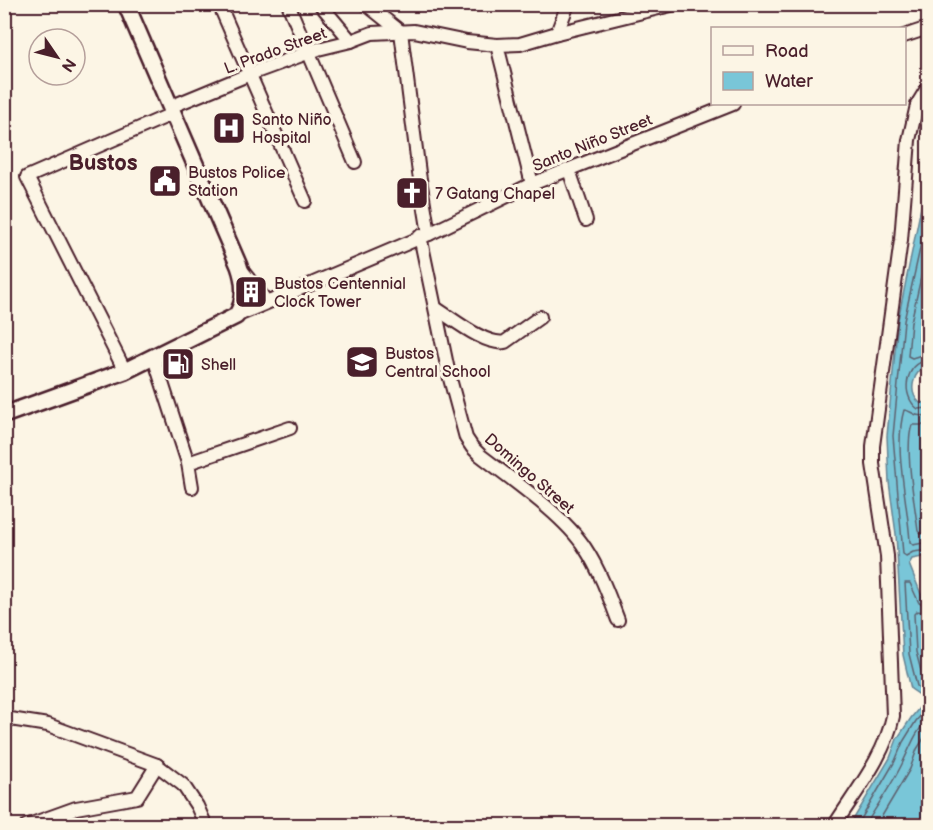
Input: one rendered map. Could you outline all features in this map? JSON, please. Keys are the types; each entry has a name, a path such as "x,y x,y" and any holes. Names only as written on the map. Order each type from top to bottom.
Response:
{"main road":[{"path":"4,415 125,370 236,316 241,309 244,291 239,266 126,4"}],"street":[{"path":"219,4 305,201"},
{"path":"288,4 355,162"},
{"path":"320,4 351,41"},
{"path":"366,4 401,32"},
{"path":"557,33 568,4"},
{"name":"L. Prado Street","path":"125,370 27,177 250,74 309,52 372,33 414,31 467,42 497,45 520,44 675,4"},
{"path":"906,35 928,28"},
{"name":"Domingo Street","path":"401,32 425,235 437,309 459,416 472,447 558,518 585,548 618,620"},
{"path":"497,45 532,184"},
{"path":"834,825 875,761 888,736 893,716 887,556 873,464 873,446 901,240 909,140 917,105 928,87"},
{"name":"Santo Niño Street","path":"236,316 425,235 532,184 731,105"},
{"path":"569,170 586,220"},
{"path":"239,266 267,302"},
{"path":"437,309 481,337 499,343 506,342 540,317"},
{"path":"154,357 188,463 192,487"},
{"path":"188,463 290,428"},
{"path":"4,718 48,724 157,765 183,785 206,825"},
{"path":"26,825 76,808 137,797 157,765"}],"water":[{"path":"928,173 928,365 915,377 913,388 920,403 928,402 928,556 912,559 909,564 923,599 928,598 928,758 926,770 928,775 928,826 850,825 890,758 897,739 924,702 924,698 911,689 903,655 896,534 889,482 887,436 898,320"}],"place":[{"name":"Santo Niño Hospital","path":"229,128"},
{"name":"Bustos Police Station","path":"165,181"},
{"name":"7 Gatang Chapel","path":"412,193"},
{"name":"Bustos Centennial Clock Tower","path":"251,292"},
{"name":"Bustos Central School","path":"362,362"},
{"name":"Shell","path":"178,364"}],"district":[{"name":"Bustos","path":"103,162"}]}
